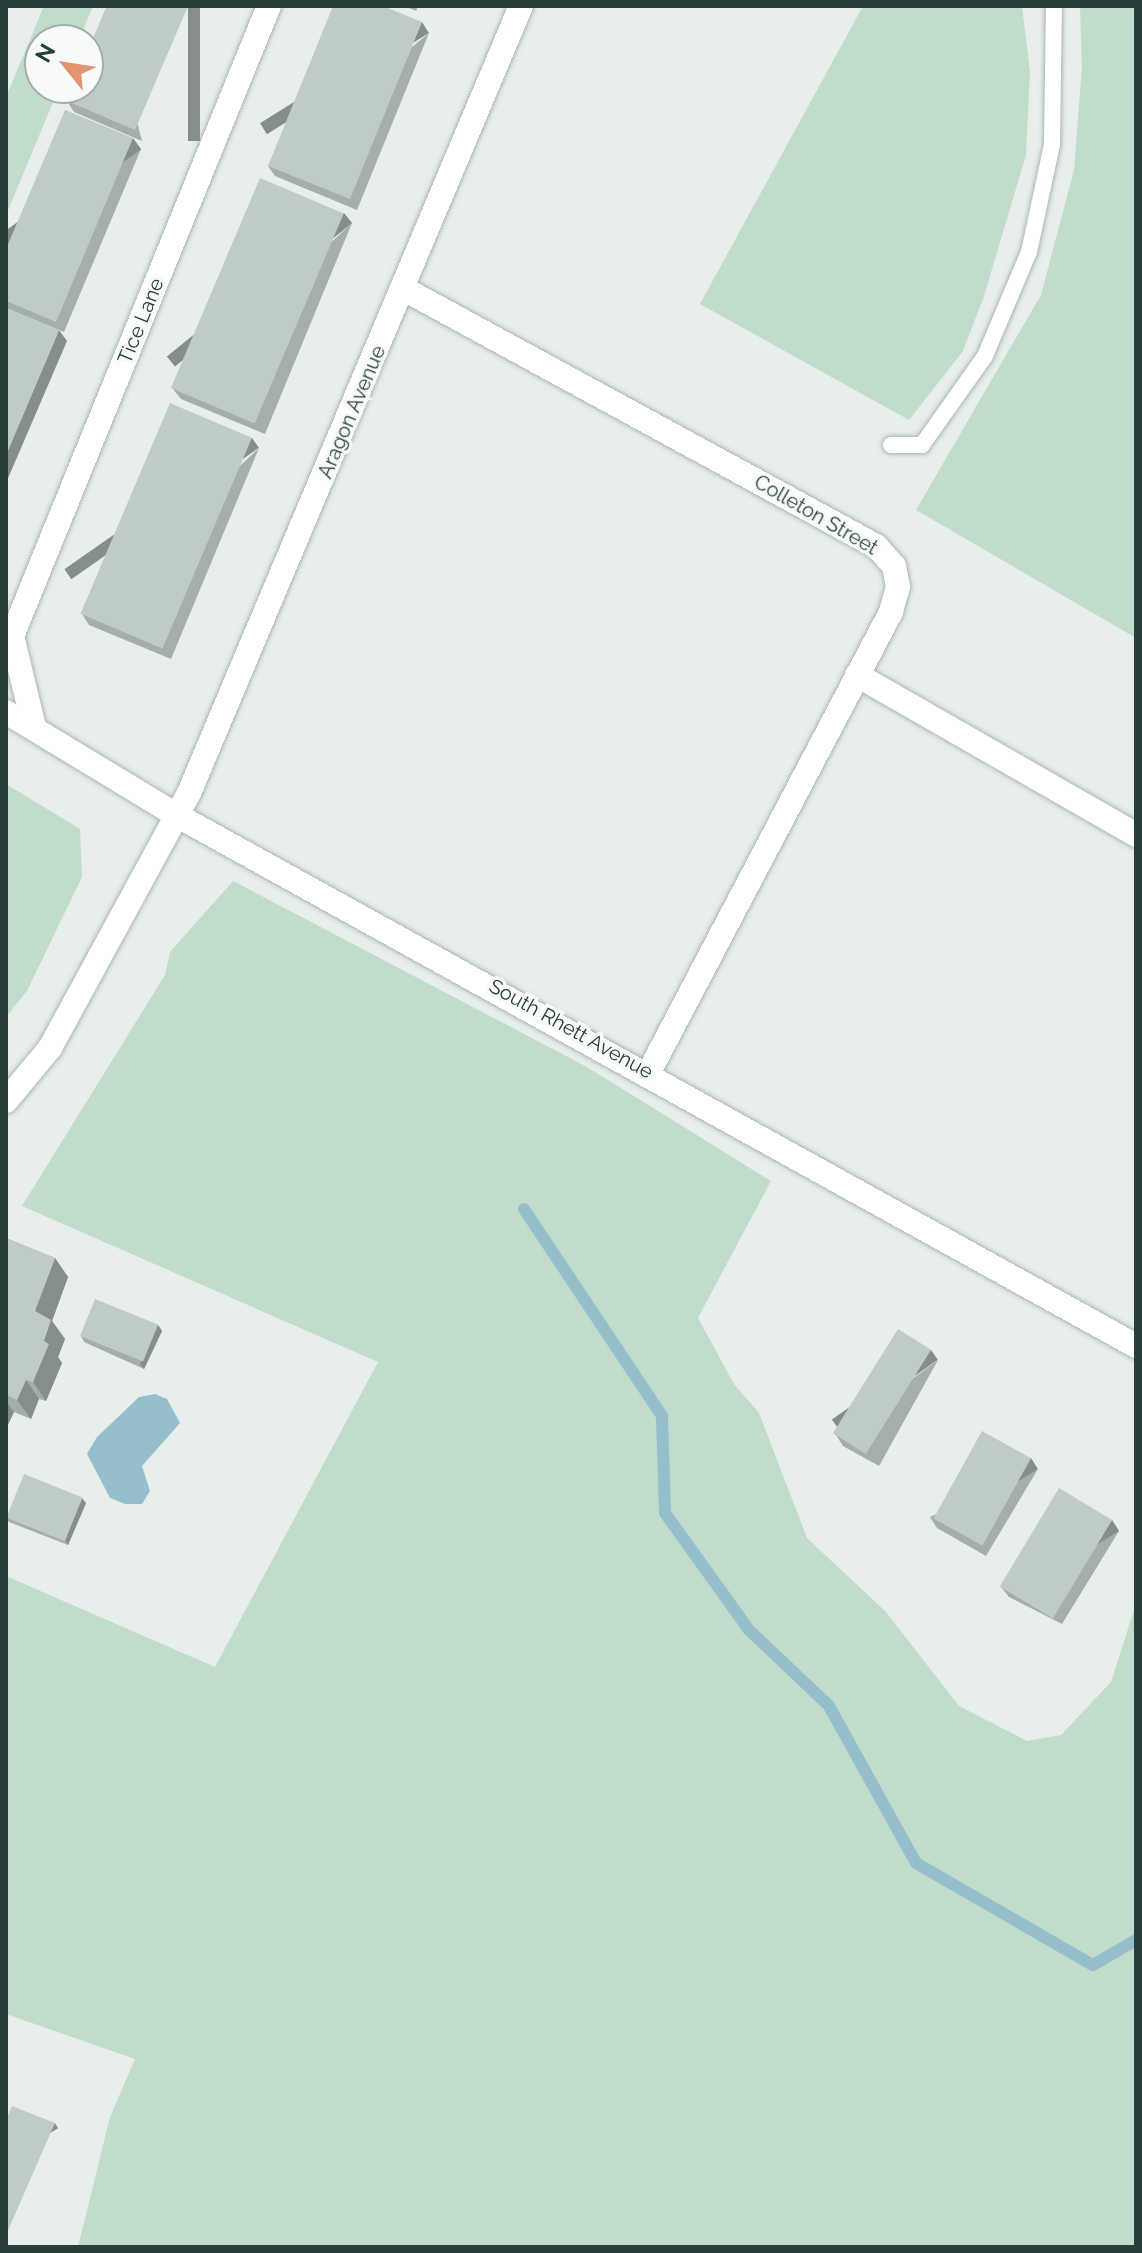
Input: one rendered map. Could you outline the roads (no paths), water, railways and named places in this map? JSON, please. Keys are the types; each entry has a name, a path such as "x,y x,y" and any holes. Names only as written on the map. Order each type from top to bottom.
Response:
{"street":[{"name":"Tice Lane","path":"9,637 269,6"},
{"name":"Aragon Avenue","path":"6,1101 50,1048 178,816 404,289 521,6"},
{"name":"Colleton Street","path":"404,289 876,546 894,566 898,587 857,675 649,1072"},
{"path":"9,637 34,727"},
{"path":"857,675 1136,835"},
{"name":"South Rhett Avenue","path":"6,712 178,816 649,1072 1136,1346"}],"lane":[{"path":"891,445 922,445 985,356 1029,252 1052,145 1054,6"}],"water":[{"path":"155,1394 167,1399 180,1423 142,1466 150,1491 142,1504 125,1504 110,1498 87,1454 97,1437 139,1397"}],"waterway":[{"path":"524,1209 662,1416 665,1513 749,1630 829,1706 916,1863 1093,1965 1136,1940"}]}
